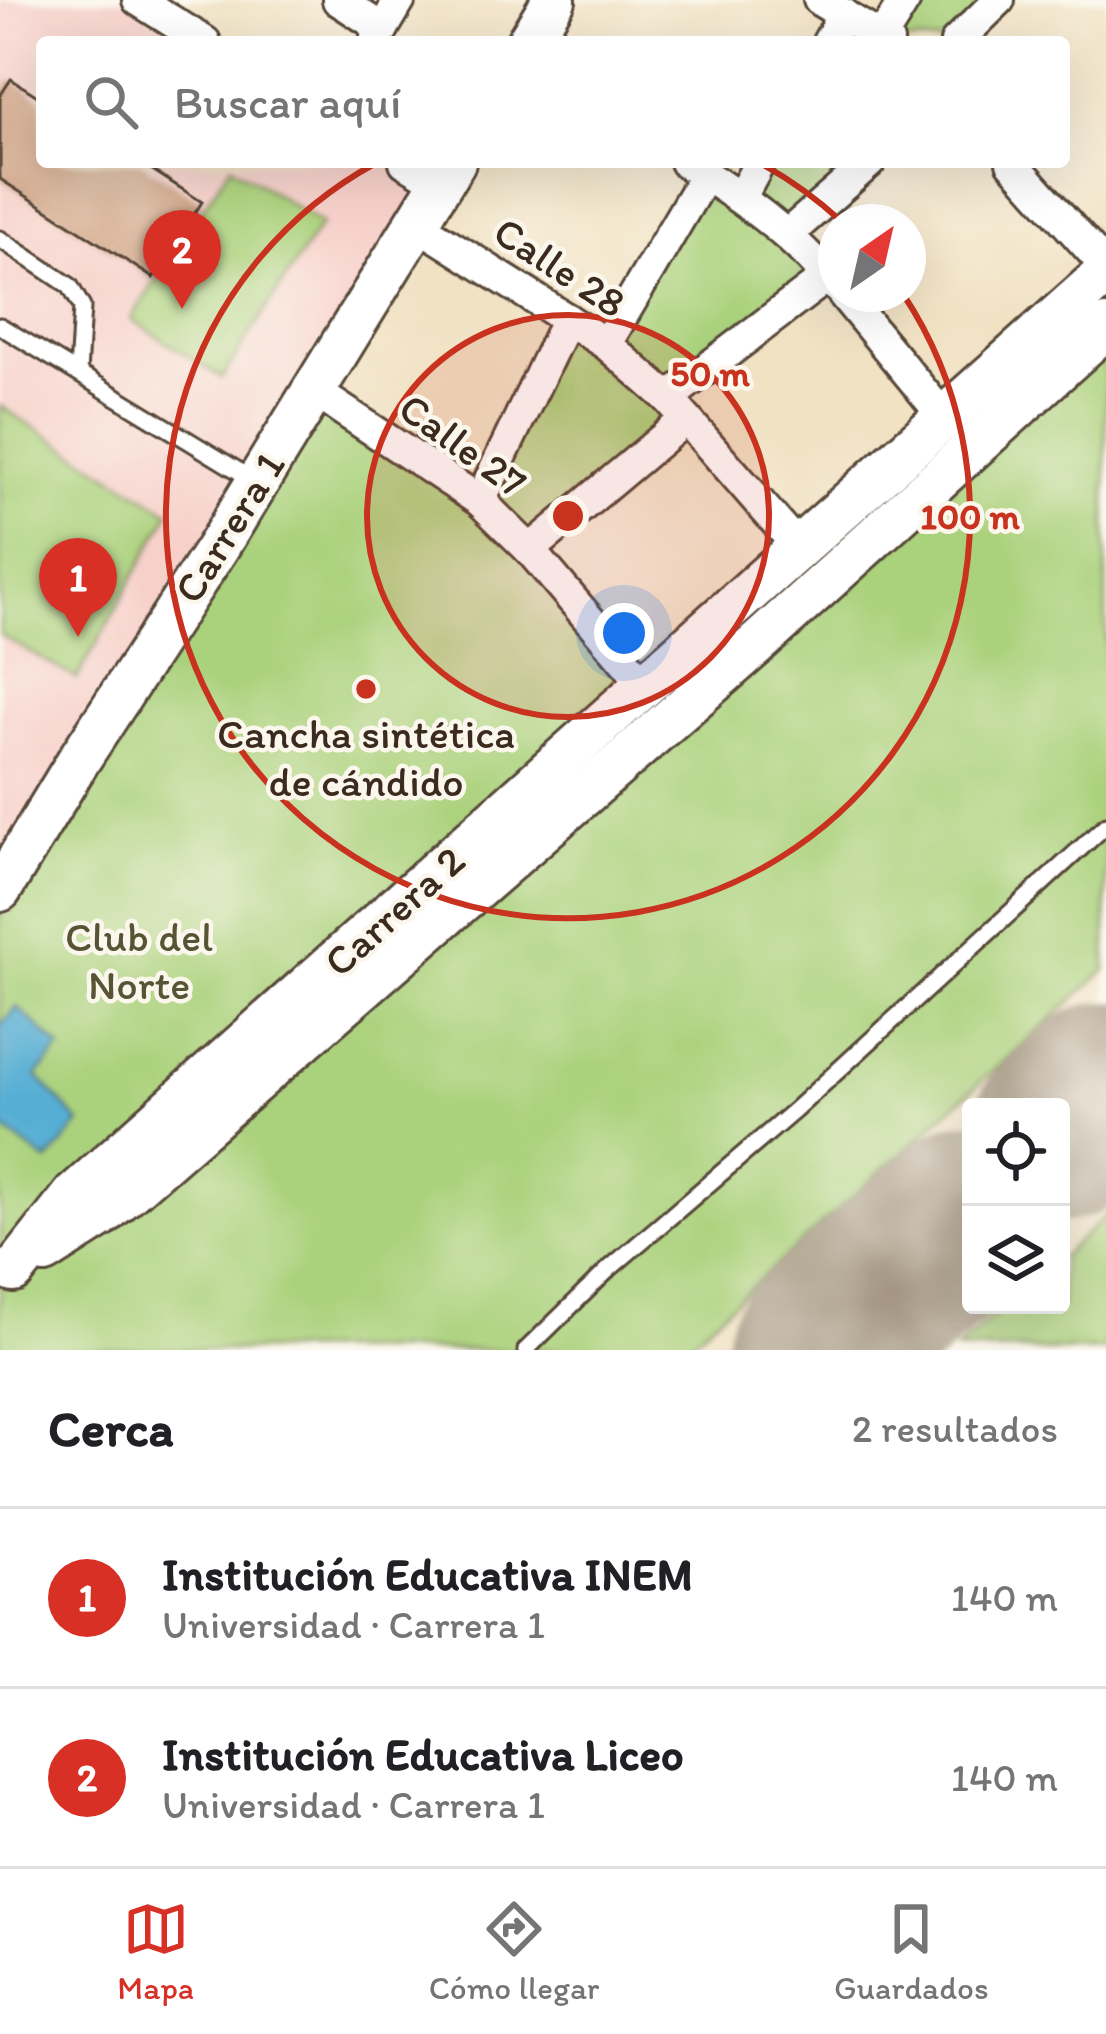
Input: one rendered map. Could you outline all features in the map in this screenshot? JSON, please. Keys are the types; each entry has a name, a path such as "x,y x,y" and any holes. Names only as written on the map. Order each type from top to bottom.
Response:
{"main road":[{"path":"532,36 554,0"},
{"name":"Carrera 1","path":"0,890 415,223 433,169"},
{"name":"Carrera 2","path":"7,1277 74,1195 1106,270"},
{"name":"Carrera 2","path":"7,1277 117,1201 758,643 1106,326"}],"street":[{"path":"137,0 195,36"},
{"path":"338,0 379,35 400,0"},
{"path":"887,36 905,0"},
{"path":"962,36 999,0"},
{"path":"831,7 878,36"},
{"path":"606,344 695,168 741,196 788,234 818,266"},
{"path":"741,196 757,168"},
{"path":"788,234 863,168"},
{"path":"1017,168 1106,270"},
{"name":"Calle 28","path":"415,223 606,344 677,408 799,548"},
{"path":"530,550 677,408 818,300"},
{"path":"857,312 944,418"},
{"path":"479,501 566,319"},
{"name":"Calle 27","path":"314,391 479,501 530,550 646,686"}],"lane":[{"path":"0,239 70,286 82,307 78,373"},
{"path":"0,326 257,483"},
{"path":"526,1350 1106,824"}],"shaded area":[{"path":"0,0 136,0 193,36 36,36 36,168 407,168 437,187 0,886"}],"green space":[{"path":"907,0 995,0 959,36 884,36"},
{"path":"844,15 877,36 832,36"},
{"path":"229,168 321,224 222,378 131,319"},
{"name":"Club del Norte","path":"757,168 862,168 788,233 818,265 818,282 668,400 683,416 525,550 649,682 0,1276 0,891 312,396 483,506 567,321 605,346 705,176 741,196"},
{"path":"1106,327 1106,970 680,1350 0,1350 0,1284"},
{"path":"0,406 170,512 77,679 0,635"},
{"path":"1106,1216 1106,1350 957,1350 997,1314 1070,1314 1070,1248"}],"water":[{"path":"17,1007 61,1048 37,1076 80,1123 48,1162 0,1126 0,1026"}],"building":[{"path":"11,79 36,95 36,168 149,168 202,202 153,278 0,179 0,96"}],"runway":[{"path":"1070,1124 1106,1092"},
{"path":"816,1350 962,1220"}],"place":[{"name":"Institución Educativa Liceo","path":"182,309"},
{"name":"Institución Educativa INEM","path":"78,637"},
{"name":"Cancha sintética de cándido","path":"366,689"}]}
